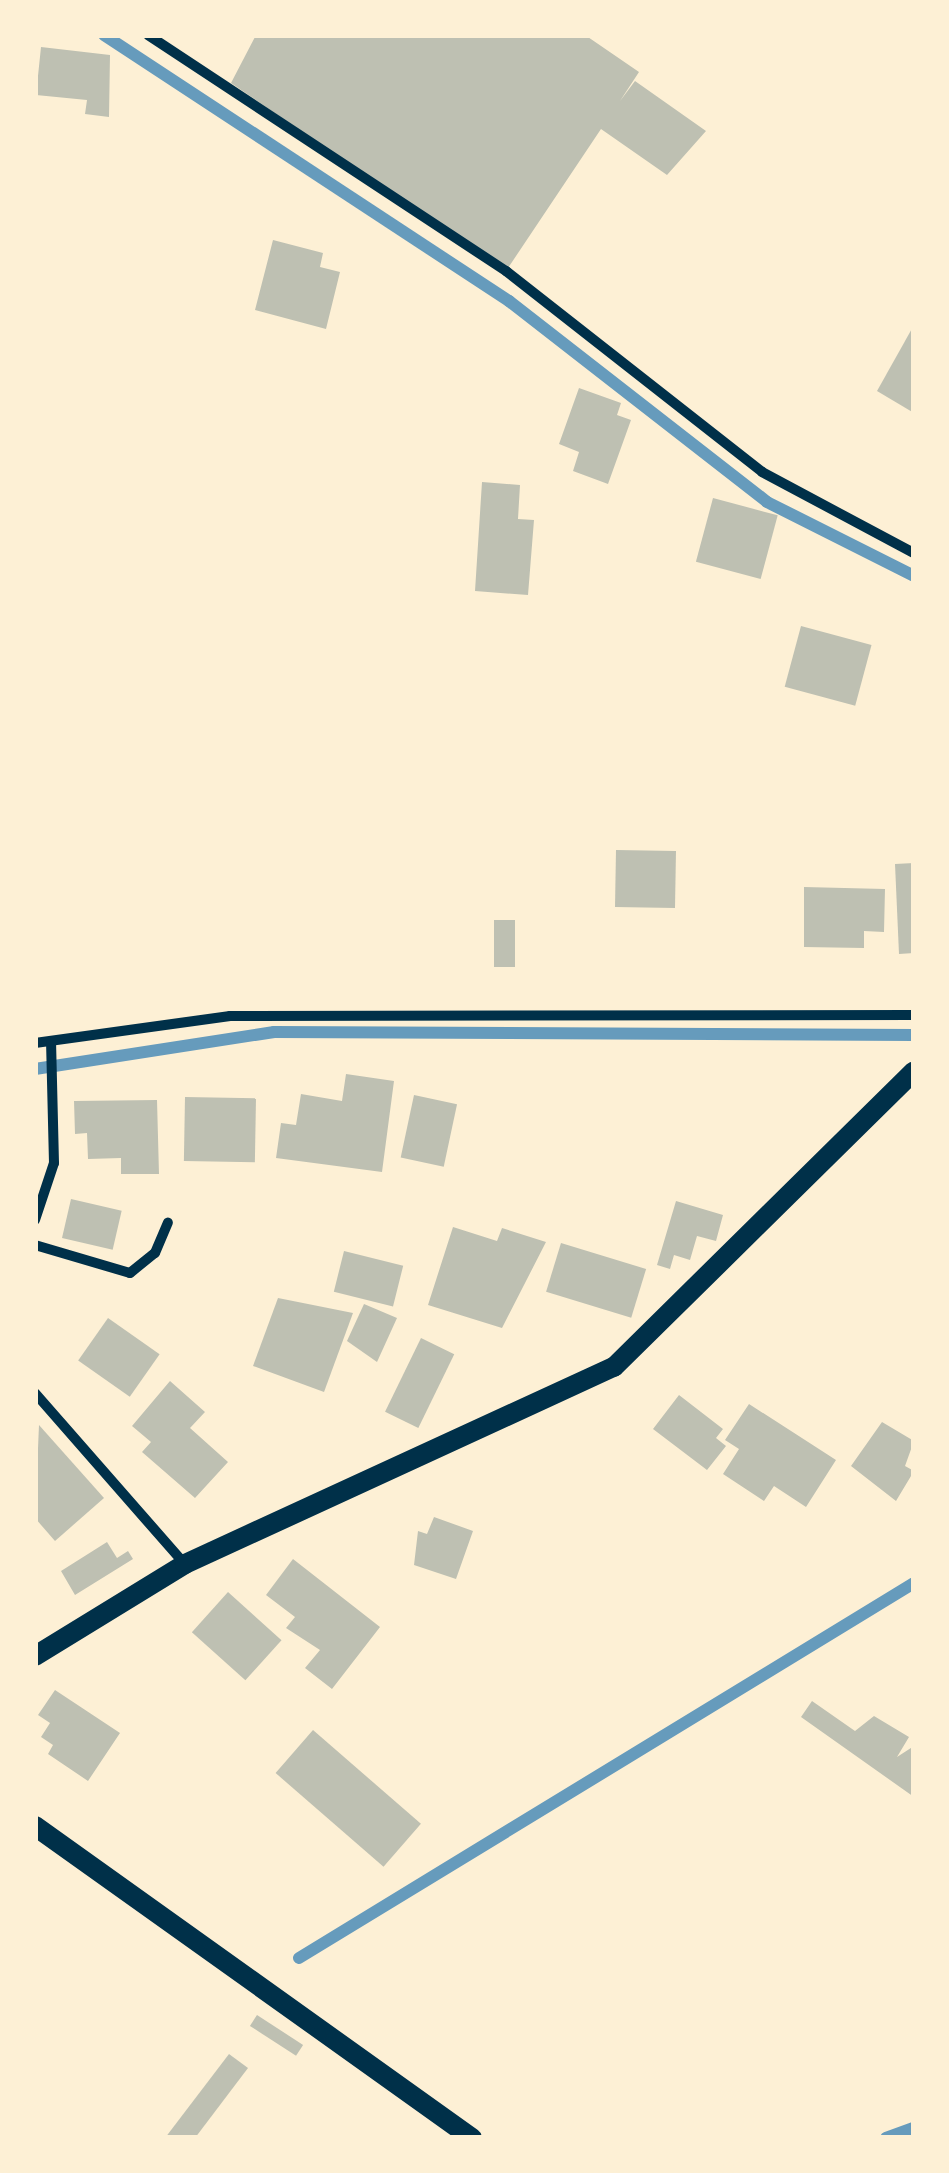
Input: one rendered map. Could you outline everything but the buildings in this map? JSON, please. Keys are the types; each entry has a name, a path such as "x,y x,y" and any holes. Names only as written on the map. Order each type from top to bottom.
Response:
{"main road":[{"path":"35,1656 185,1564 614,1367 914,1070"},
{"path":"35,1826 472,2138"}],"street":[{"path":"148,35 506,272 762,472 914,553"},
{"path":"35,1043 230,1016 914,1015"},
{"path":"35,1220 54,1164 51,1041"},
{"path":"35,1245 130,1272 156,1252 168,1223"},
{"path":"35,1392 185,1564"}],"waterway":[{"path":"104,35 509,301 767,502 914,576"},
{"path":"35,1069 274,1032 914,1035"},
{"path":"299,1958 914,1583"},
{"path":"886,2138 914,2128"}]}
